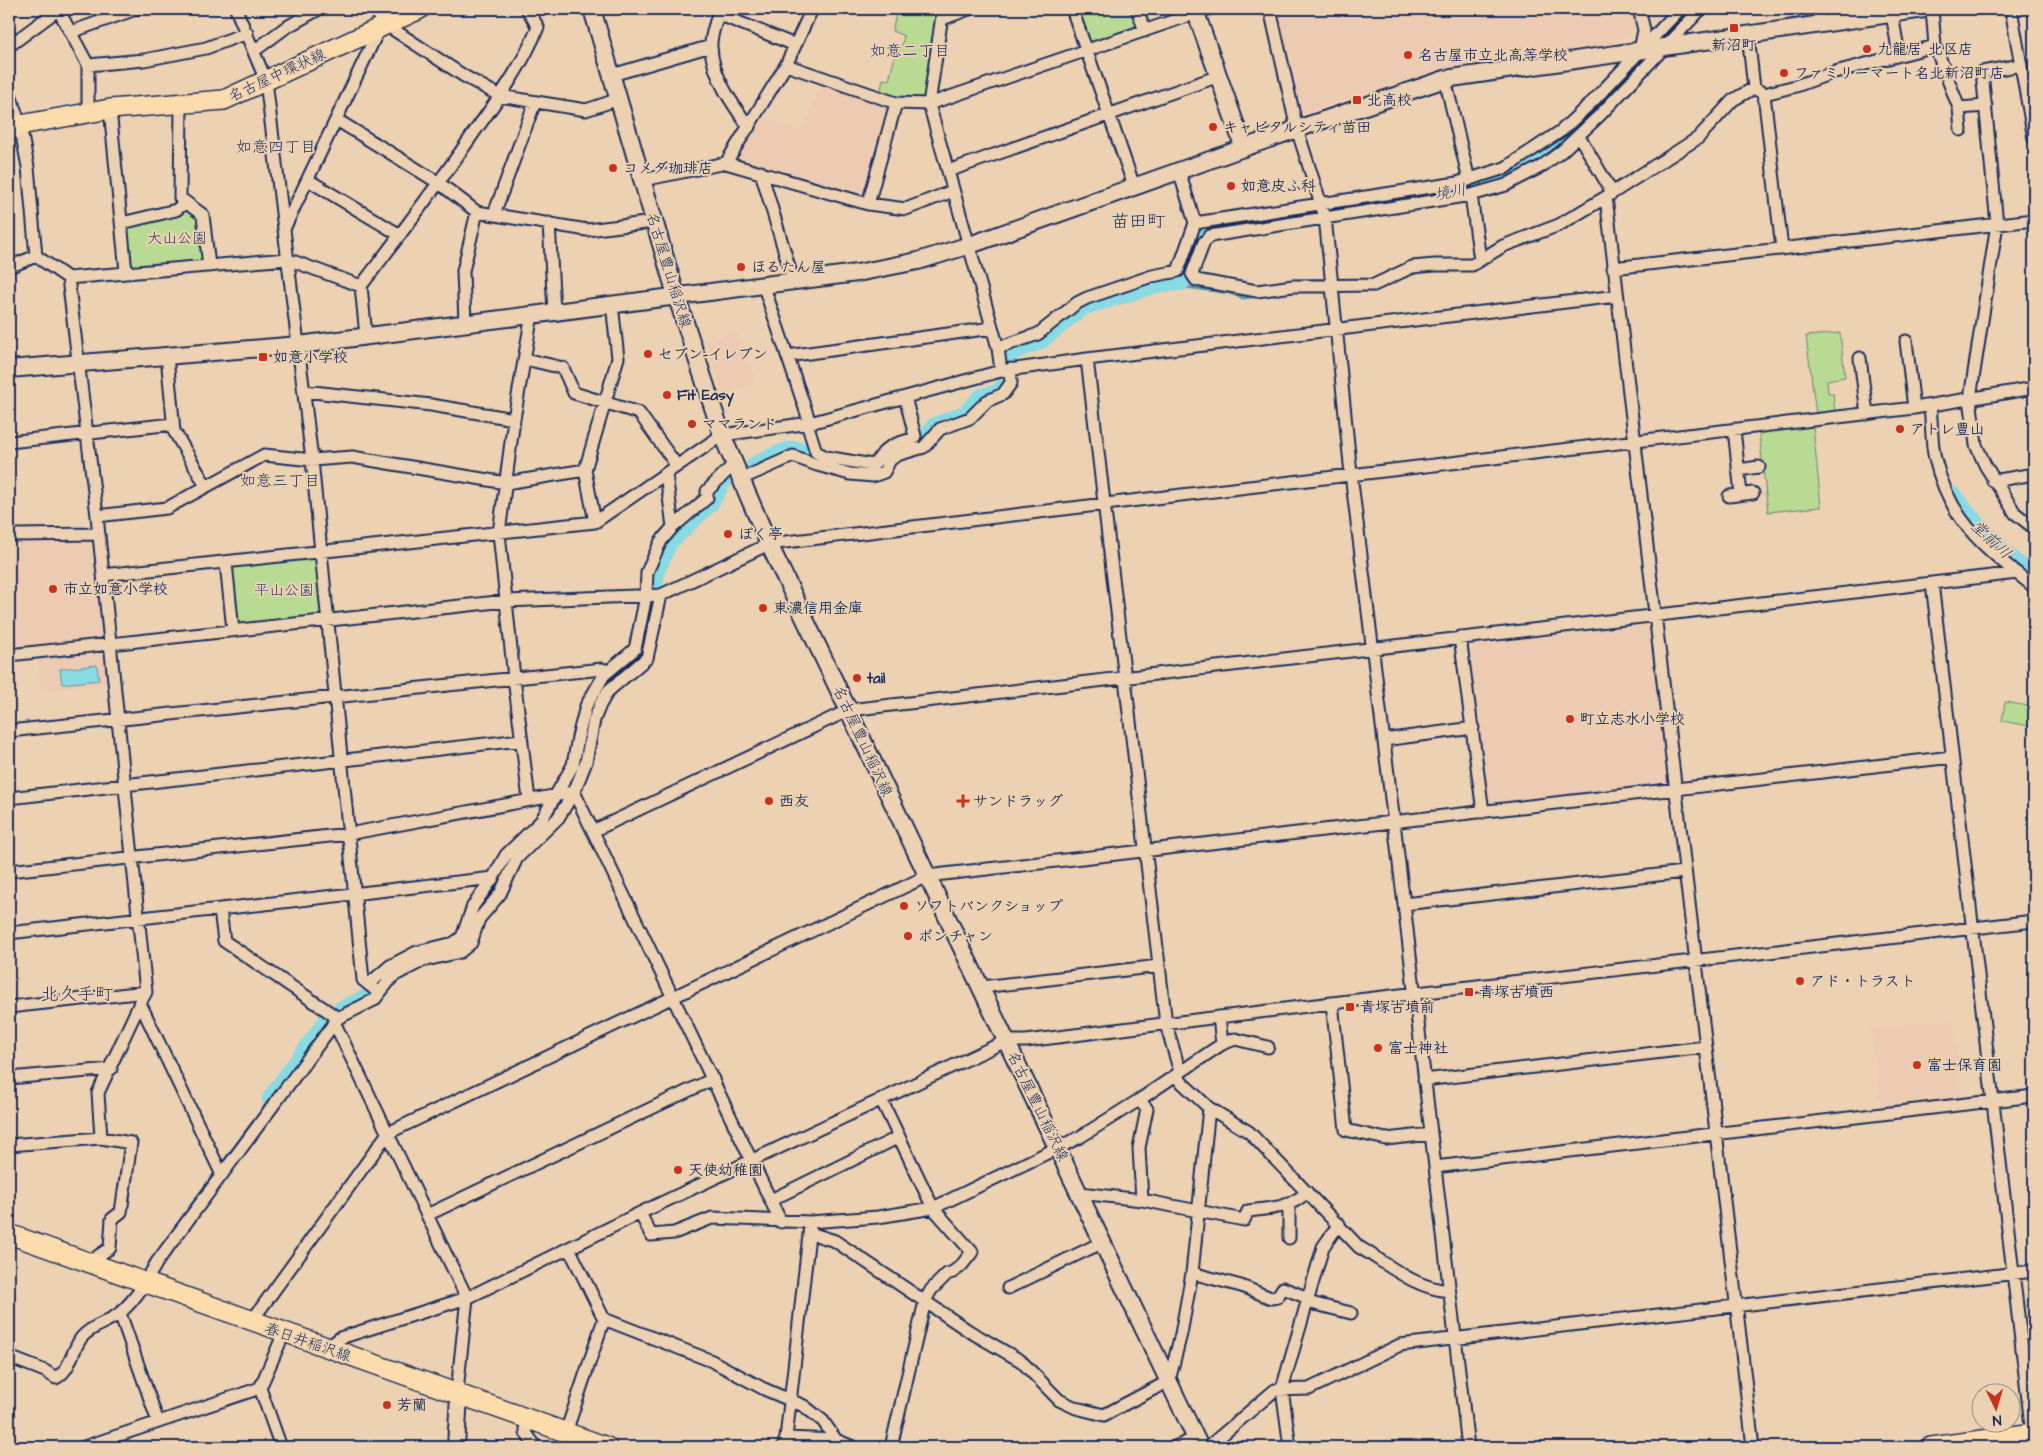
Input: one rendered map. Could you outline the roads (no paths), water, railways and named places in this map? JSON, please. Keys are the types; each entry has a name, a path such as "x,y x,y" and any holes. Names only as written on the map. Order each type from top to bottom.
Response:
{"main road":[{"name":"名古屋中環状線","path":"14,128 110,108 224,100 266,81 383,20 420,9"},
{"name":"春日井稲沢線","path":"9,1234 251,1322 608,1447"},
{"path":"1931,1447 2032,1440"}],"street":[{"path":"9,46 58,9 88,65 88,113"},
{"path":"71,32 136,9"},
{"path":"236,9 266,81 312,460 326,619 342,760 363,980 374,989"},
{"path":"254,51 284,28 319,9"},
{"path":"366,336 361,286 439,183 500,96 528,52 538,26 527,9"},
{"name":"名古屋豊山稲沢線","path":"592,9 676,295 722,435 734,464 769,544 927,876 1201,1444"},
{"path":"726,163 786,65 812,9"},
{"path":"741,479 793,456 850,474 873,476 884,472 890,460 897,455 924,447 940,429 970,418 987,401 1003,394 1011,382 1005,370 992,328 929,104 943,14 969,9"},
{"path":"1072,9 1134,186"},
{"path":"1136,9 1144,30"},
{"path":"1270,9 1297,129 1323,211 1351,474 1468,1447"},
{"path":"1638,9 1651,49"},
{"path":"1195,223 1471,195 1506,185 1542,166 1579,136 1651,49 1680,9"},
{"path":"1701,9 1651,49 1561,131 1505,168 1468,180 1210,236 1204,242 1192,274 1196,280 1257,291 1293,286 1374,285 1412,268 1435,265 1472,265 1503,246 1559,225 1609,195 1698,138 1733,100 1759,91 1796,86 1835,72 1935,46"},
{"path":"9,369 299,345 857,272 910,263 970,245 1297,129 1445,79 1748,35 1819,17 1892,14 1924,9"},
{"path":"1932,9 1935,46 1960,108 1961,130"},
{"path":"2010,9 2034,139"},
{"path":"786,65 896,103 929,104 1087,51 1200,10 1219,76 1244,148"},
{"path":"749,127 729,100 717,71 711,46 719,11 795,44"},
{"path":"1892,14 1899,55"},
{"path":"284,229 383,20 394,30 464,76 500,96 586,110 619,100"},
{"path":"88,65 144,60 206,48 247,33"},
{"path":"1748,35 1759,91 1782,248"},
{"path":"612,75 711,46"},
{"path":"2021,65 1982,72 1997,224 1970,398 1976,445 1994,481 2014,513 2034,528"},
{"path":"948,170 1219,76"},
{"path":"1445,79 1468,180"},
{"path":"9,90 14,128 28,167 36,256"},
{"path":"494,214 535,102"},
{"path":"181,103 180,198 204,215 209,266"},
{"path":"868,204 896,103"},
{"path":"1960,108 1986,106"},
{"path":"110,108 126,272"},
{"path":"337,120 439,183 477,212 586,230 654,222"},
{"path":"1579,136 1609,195 1616,296 1753,1447"},
{"path":"642,180 726,163 868,204 906,209 953,191"},
{"path":"998,348 1038,334 1077,303 1087,298 1152,276 1178,271 1195,223 1179,171"},
{"path":"761,172 793,280"},
{"path":"308,180 400,235"},
{"path":"1471,195 1480,260"},
{"path":"122,223 176,210 185,203"},
{"path":"465,323 463,272 477,212"},
{"path":"1613,268 2034,220"},
{"path":"549,223 554,311"},
{"path":"9,267 36,256"},
{"path":"36,256 68,278 287,259 361,286"},
{"path":"68,278 140,918 146,992 98,1093 101,1138"},
{"path":"763,284 809,423 816,452 826,457 853,463 872,465 876,463 891,445 913,440 915,436 905,397"},
{"path":"102,575 595,522 722,435 809,423 1005,370 1616,296"},
{"path":"595,522 586,470 618,358 612,304"},
{"path":"529,800 499,533 514,420 532,314"},
{"path":"787,356 992,328"},
{"path":"1906,341 1914,408"},
{"path":"167,356 174,431 206,486"},
{"path":"1860,358 1867,414"},
{"path":"525,359 563,368 574,393 639,413 677,466"},
{"path":"1087,359 1166,1024 1178,1074 1209,1108 1249,1132 1359,1247 1395,1272 1436,1290 1449,1290"},
{"path":"9,655 326,619 506,601 654,596 769,544 1634,440 1867,414 1930,406 2034,388"},
{"path":"304,391 431,405 514,420"},
{"path":"1930,406 1935,458 1944,486 1959,516 1981,544 2034,587"},
{"path":"9,442 173,424"},
{"path":"1729,496 1747,493 1738,467 1734,429"},
{"path":"96,516 167,508 264,455 312,460 352,457 506,483 586,470"},
{"path":"9,1358 45,1371 56,1378 64,1374 79,1340 86,1332 120,1313 145,1284 157,1262 334,1017 374,1000 374,989 390,966 417,952 454,943 462,937 473,906 493,878 506,855 541,821 565,793 586,762 594,720 608,691 647,658 654,596 647,572 661,541 707,498 708,491 734,464"},
{"path":"1726,466 1759,467"},
{"path":"666,474 673,528"},
{"path":"1994,481 2034,474"},
{"path":"9,532 14,535 98,534"},
{"path":"226,563 233,630"},
{"path":"593,830 849,710 1124,676 2017,573"},
{"path":"1932,583 2032,1440"},
{"path":"374,989 393,976 422,961 460,952 471,943 479,919 500,894 517,858 558,818 573,765 586,706 604,675 635,649 654,596"},
{"path":"1460,637 1483,812"},
{"path":"9,731 602,669 609,671"},
{"path":"1384,740 1473,728"},
{"path":"9,798 521,740"},
{"path":"251,1322 388,1133 927,876 1952,757"},
{"path":"9,871 348,834 565,793"},
{"path":"565,793 593,830 781,1222"},
{"path":"1404,904 1684,872"},
{"path":"9,933 493,878"},
{"path":"220,910 224,941 334,1017 467,1298 458,1382 456,1447"},
{"path":"327,1348 340,1338 467,1298 1006,1041 1026,1041 1332,1003 2034,921"},
{"path":"982,987 1159,966"},
{"path":"9,1007 146,992"},
{"path":"140,1003 222,1174"},
{"path":"1332,1003 1346,1130 1386,1139 1431,1134"},
{"path":"1219,1017 1222,1044"},
{"path":"810,1228 933,1208 1080,1137 1222,1044 1235,1039 1268,1047"},
{"path":"1424,1080 1705,1047"},
{"path":"9,1078 111,1069"},
{"path":"427,1215 713,1079"},
{"path":"1435,1168 2034,1096"},
{"path":"881,1099 933,1208 972,1252 961,1266 953,1272 946,1274 931,1290 924,1302 891,1447"},
{"path":"1139,1100 1147,1109 1139,1148 1142,1200"},
{"path":"640,1214 651,1235 674,1233 712,1218 781,1222 810,1228 835,1242 969,1331 1021,1361 1059,1400 1076,1408 1104,1415 1169,1381 1192,1273 1209,1108"},
{"path":"771,1200 899,1137"},
{"path":"9,1145 101,1138 131,1143 121,1212 112,1219 110,1248 98,1256 94,1265"},
{"path":"1080,1194 1142,1200 1244,1220 1248,1211 1289,1205 1307,1192"},
{"path":"1289,1205 1289,1238"},
{"path":"1290,1447 1282,1389 1324,1247 1339,1224"},
{"path":"810,1228 785,1443 836,1440 853,1447"},
{"path":"1008,1288 1103,1242"},
{"path":"569,1248 604,1319 712,1361 764,1389 804,1406 823,1421 836,1440"},
{"path":"1175,1447 1201,1444 1275,1390 1309,1389 1400,1345 2034,1270"},
{"path":"1192,1273 1241,1286 1270,1298 1277,1298 1283,1288 1308,1300 1351,1312"},
{"path":"120,1313 158,1422"},
{"path":"566,1432 604,1319"},
{"path":"281,1447 260,1388 284,1333"},
{"path":"84,1447 260,1388"},
{"path":"526,1418 526,1433 536,1447"}],"water":[{"path":"97,665 99,680 62,684 60,669"}],"waterway":[{"name":"境川","path":"1008,356 1015,350 1041,340 1082,307 1160,283 1181,282 1200,231 1463,190 1506,176 1533,162 1555,146 1690,9"},
{"path":"1525,244 1537,239"},
{"path":"1475,269 1480,268 1497,256"},
{"path":"1442,270 1458,270"},
{"path":"1399,279 1419,272"},
{"path":"1181,282 1185,287 1230,293 1243,298 1291,292"},
{"path":"1364,290 1373,291 1377,289"},
{"path":"913,444 922,442 935,426 965,414 982,397 998,393 1005,386 1005,377"},
{"path":"755,465 793,450 804,452 838,466"},
{"path":"558,808 578,766 592,708 604,687 641,653 651,610 656,571 669,542 710,503 723,481"},
{"name":"堂前川","path":"1954,496 1991,540 2034,578"},
{"path":"467,935 476,914 500,883 510,858 518,850"},
{"path":"271,1098 327,1021 341,1010 369,997 385,976 399,967"},
{"path":"221,1165 262,1110"},
{"path":"163,1244 217,1170"},
{"path":"148,1265 154,1257"},
{"path":"106,1315 114,1311 130,1294"},
{"path":"60,1368 70,1347"}],"place":[{"name":"新沼町","path":"1734,28"},
{"name":"九龍居 北区店","path":"1867,49"},
{"name":"名古屋市立北高等学校","path":"1408,55"},
{"name":"ファミリーマート名北新沼町店","path":"1784,73"},
{"name":"北高校","path":"1357,100"},
{"name":"キャピタルシティ苗田","path":"1213,127"},
{"name":"コメダ珈琲店","path":"613,168"},
{"name":"如意皮ふ科","path":"1231,186"},
{"name":"ほるたん屋","path":"741,267"},
{"name":"セブン-イレブン","path":"648,354"},
{"name":"如意小学校","path":"263,357"},
{"name":"Fit Easy","path":"667,395"},
{"name":"ママランド","path":"692,424"},
{"name":"アトレ豊山","path":"1900,429"},
{"name":"ぼく亭","path":"728,534"},
{"name":"市立如意小学校","path":"53,589"},
{"name":"東濃信用金庫","path":"763,608"},
{"name":"tail","path":"857,678"},
{"name":"町立志水小学校","path":"1570,719"},
{"name":"西友","path":"769,801"},
{"name":"サンドラッグ","path":"963,801"},
{"name":"ソフトバンクショップ","path":"904,906"},
{"name":"ポンチャン","path":"908,936"},
{"name":"アド・トラスト","path":"1800,981"},
{"name":"青塚古墳西","path":"1469,992"},
{"name":"青塚古墳前","path":"1350,1007"},
{"name":"富士神社","path":"1378,1048"},
{"name":"富士保育園","path":"1917,1065"},
{"name":"天使幼稚園","path":"678,1170"},
{"name":"芳蘭","path":"387,1405"}],"district":[{"name":"如意二丁目","path":"910,50"},
{"name":"如意四丁目","path":"276,146"},
{"name":"苗田町","path":"1138,221"},
{"name":"如意三丁目","path":"280,480"},
{"name":"北久手町","path":"77,994"}],"park label":[{"name":"大山公園","path":"177,238"},
{"name":"平山公園","path":"284,590"}]}
